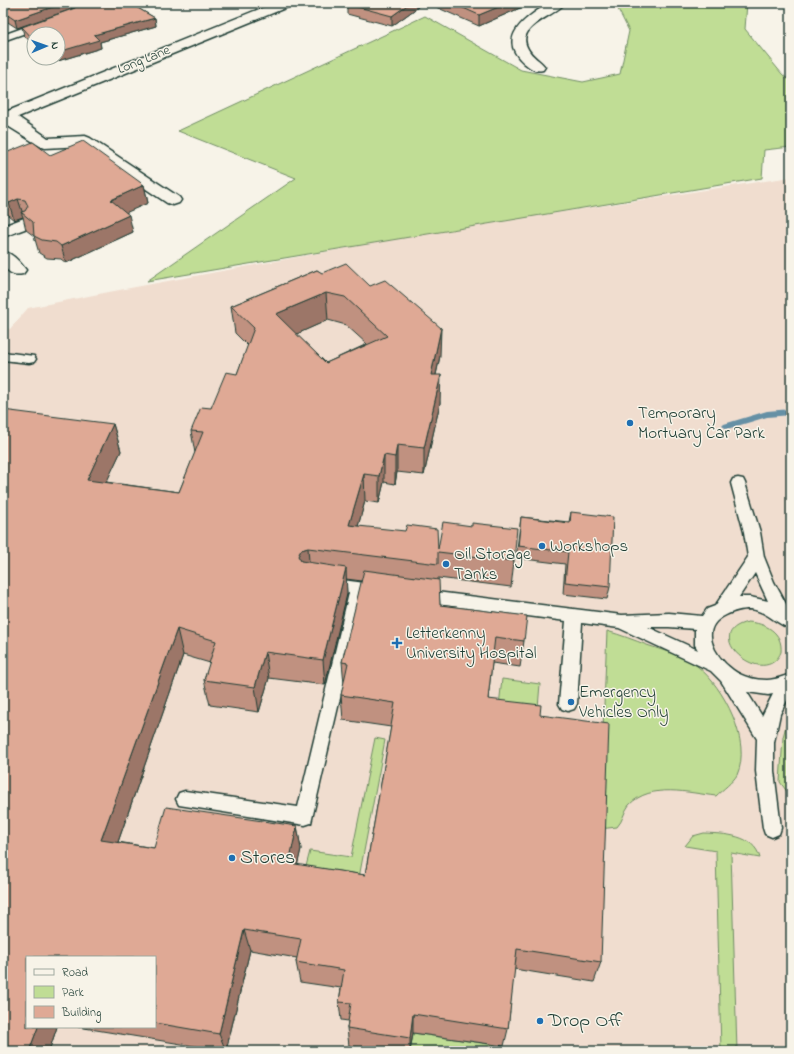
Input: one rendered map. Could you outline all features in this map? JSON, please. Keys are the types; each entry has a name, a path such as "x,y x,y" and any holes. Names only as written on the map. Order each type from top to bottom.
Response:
{"street":[{"name":"Long Lane","path":"5,118 285,3"},
{"path":"538,67 522,54 518,46 520,32 539,15 558,3"},
{"path":"5,118 41,146 85,141 172,200"},
{"path":"3,232 24,223"},
{"path":"3,256 17,270"}],"lane":[{"path":"3,38 52,21"},
{"path":"3,356 29,359"},
{"path":"738,482 752,532 756,557 766,582 787,619"},
{"path":"756,557 742,581 723,606 711,614 704,623 702,639 706,654 714,665 728,677 765,736"},
{"path":"310,582 622,622 669,620 704,623"},
{"path":"185,799 305,817 358,588"},
{"path":"723,606 738,603 754,603 770,608 787,619"},
{"path":"568,704 574,617"},
{"path":"622,622 714,665"},
{"path":"728,677 752,686 765,688 776,687 790,681"},
{"path":"772,828 765,780 765,736 771,712 790,681"}],"shaded area":[{"name":"Letterkenny University Hospital","path":"791,177 791,1051 3,1051 3,327 10,329 28,308 438,231"}],"green space":[{"path":"615,3 747,3 745,29 782,74 791,82 791,147 764,150 762,178 147,281 296,178 178,131 425,16 521,70 583,82 620,74 629,31"},
{"path":"748,622 761,624 776,634 781,645 781,652 773,662 762,665 750,663 739,656 732,647 729,637 734,628"},
{"path":"607,631 680,656 692,662 707,675 717,687 733,716 741,747 741,762 735,778 716,796 682,791 659,791 648,793 629,805 617,827 599,829"},
{"path":"502,679 540,684 537,720 498,715"},
{"path":"791,707 791,797 780,782 783,737"},
{"path":"375,738 385,740 358,883 304,874 310,851 351,857"},
{"path":"704,833 729,835 745,840 752,844 757,850 760,858 731,853 737,1051 721,1051 716,851 685,846 693,836"},
{"path":"413,1033 495,1045 493,1051 410,1051"}],"building":[{"path":"3,3 64,3 15,20 3,12"},
{"path":"76,3 129,3 155,18 94,35 99,40 66,50 66,26 26,26 26,31 22,27 75,8"},
{"path":"347,3 410,3 392,16"},
{"path":"452,3 508,3 479,15"},
{"path":"83,141 144,185 111,200 129,215 61,246 56,242 42,240 34,236 33,222 21,212 25,211 28,206 25,200 18,199 9,203 3,198 3,154 33,142 50,155"},
{"path":"346,263 370,286 385,280 441,328 431,375 441,375 424,448 397,445 395,457 384,455 379,476 364,474 349,525 405,531 407,525 437,529 438,549 443,522 472,526 472,523 517,528 514,561 438,552 438,564 308,548 301,550 298,556 301,561 346,568 323,660 265,652 255,687 204,680 216,641 177,629 101,840 154,848 166,807 297,826 289,863 365,875 395,703 341,695 348,663 342,662 364,570 439,580 440,605 527,616 524,641 495,637 488,699 541,705 540,715 609,724 601,962 517,949 508,1029 413,1014 410,1038 347,1028 351,1003 339,1002 344,970 296,962 301,939 244,930 219,1034 156,1023 156,956 26,956 26,1028 38,1028 29,1051 3,1051 3,410 113,424 87,480 179,492 203,432 191,431 201,407 211,408 226,372 237,374 254,328 231,306 317,270 322,273","holes":["326,293 345,297 387,336 326,363 276,314"]},
{"path":"571,512 613,517 610,587 565,582 568,552 518,546 521,517 570,523"}],"waterway":[{"path":"727,426 767,414 791,412"}],"place":[{"name":"Temporary Mortuary Car Park","path":"630,423"},
{"name":"Workshops","path":"542,546"},
{"name":"Oil Storage Tanks","path":"446,564"},
{"name":"Letterkenny University Hospital","path":"397,643"},
{"name":"Emergency Vehicles Only","path":"571,702"},
{"name":"Stores","path":"232,858"},
{"name":"Drop Off","path":"540,1021"}]}
